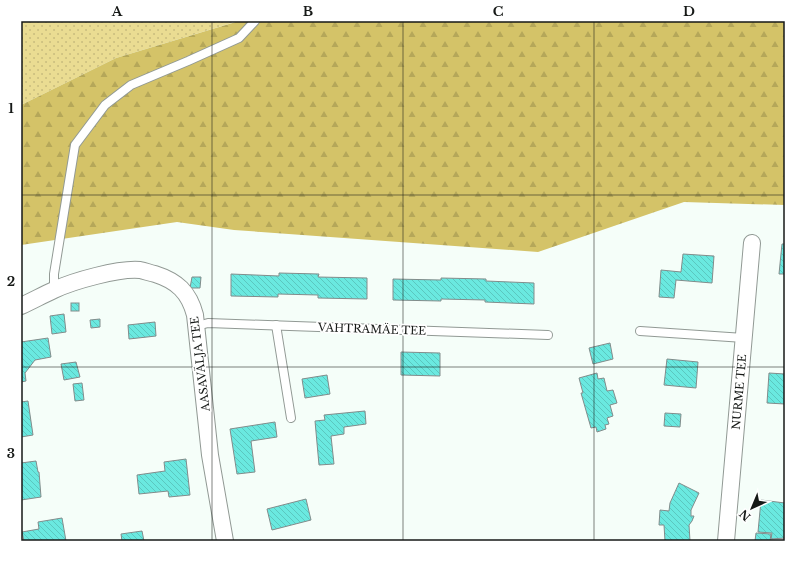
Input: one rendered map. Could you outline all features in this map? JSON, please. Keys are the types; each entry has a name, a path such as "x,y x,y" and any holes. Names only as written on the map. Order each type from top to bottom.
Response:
{"street":[{"name":"NURME TEE","path":"726,541 752,244"},
{"name":"AASAVÄLJA TEE","path":"21,306 54,290 88,278 121,271 140,270 166,278 185,293 192,305 197,326 210,455 225,541"}],"lane":[{"path":"54,290 54,274 75,145 105,105 131,85 239,38 255,21"},
{"name":"VAHTRAMÄE TEE","path":"197,326 208,323 548,335"},
{"path":"276,325 291,418"},
{"path":"640,331 744,338"}],"shaded area":[{"path":"21,21 231,21 232,23 116,58 21,105"}],"green space":[{"path":"239,21 785,21 785,205 684,202 538,252 234,230 177,222 21,245 21,105 116,58"}],"building":[{"path":"782,244 785,244 785,274 779,274"},
{"path":"683,254 714,256 712,283 676,280 674,298 659,297 661,270 681,272"},
{"path":"279,273 319,274 318,277 367,278 367,299 318,298 318,295 278,294 278,297 231,296 231,274 279,276"},
{"path":"192,277 201,277 200,288 190,288"},
{"path":"441,278 486,279 486,281 534,283 534,304 485,302 485,300 393,300 393,279 441,280"},
{"path":"71,303 79,303 79,311 71,311"},
{"path":"64,314 66,332 52,334 50,316"},
{"path":"100,319 100,327 91,328 90,320"},
{"path":"155,322 156,336 129,339 128,325"},
{"path":"48,338 51,357 35,360 25,373 26,381 21,382 21,342"},
{"path":"610,343 613,359 593,364 589,348"},
{"path":"401,352 440,353 440,376 401,375"},
{"path":"667,359 698,362 696,388 664,385"},
{"path":"76,362 80,377 64,380 61,364"},
{"path":"597,373 598,379 604,378 607,391 613,390 617,403 610,405 613,416 607,418 609,424 605,425 606,429 597,432 596,427 591,428 581,393 583,393 579,378"},
{"path":"769,373 785,374 785,404 767,403"},
{"path":"327,375 330,394 305,398 302,379"},
{"path":"82,383 84,400 75,401 73,384"},
{"path":"28,401 33,435 21,437 21,402"},
{"path":"365,411 366,424 344,427 344,434 331,436 334,464 319,465 315,421 325,420 324,415"},
{"path":"665,413 681,414 680,427 664,426"},
{"path":"275,422 277,437 251,441 255,472 237,474 230,429"},
{"path":"186,459 190,495 169,497 168,491 139,494 137,475 165,471 164,462"},
{"path":"36,461 39,472 41,497 21,500 21,463"},
{"path":"679,483 699,493 691,510 691,516 694,516 689,525 690,541 665,541 664,525 659,525 660,510 669,511 670,503"},
{"path":"306,499 311,520 272,530 267,509"},
{"path":"761,500 785,503 785,538 771,539 772,533 758,532"},
{"path":"62,518 66,541 24,541 22,532 39,529 38,522"},
{"path":"142,531 144,541 122,541 121,534"},
{"path":"756,533 771,534 770,541 755,541"}]}
